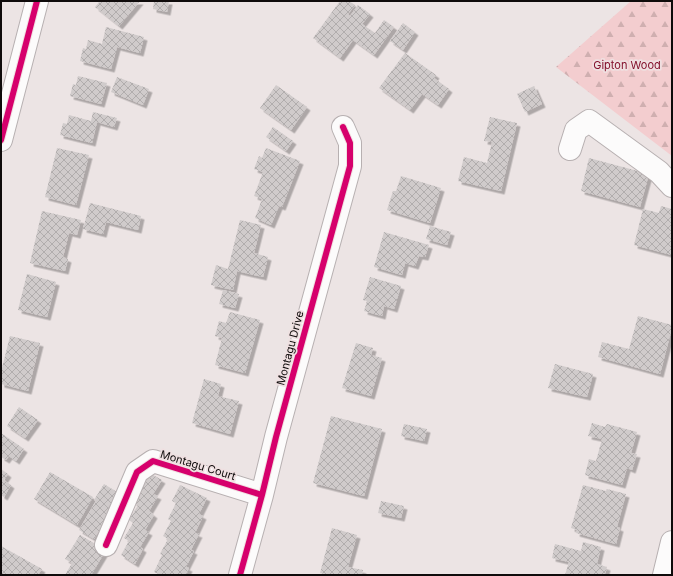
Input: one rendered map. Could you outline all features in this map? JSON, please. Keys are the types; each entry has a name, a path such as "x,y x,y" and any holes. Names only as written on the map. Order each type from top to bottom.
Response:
{"street":[{"path":"1,140 37,1"},
{"path":"570,149 576,130 589,121 659,172 672,186"},
{"name":"Montagu Drive","path":"240,575 350,166 350,143 343,127"},
{"name":"Montagu Court","path":"106,545 137,472 153,462 262,495"},
{"path":"664,575 672,542"}],"green space":[{"name":"Gipton Wood","path":"631,1 672,1 672,156 556,67"}],"building":[{"path":"100,1 140,1 119,26 95,7"},
{"path":"154,1 169,1 167,12 153,9"},
{"path":"340,1 349,1 355,5 348,14 350,16 358,5 370,14 362,24 375,33 384,20 394,27 374,55 353,40 340,58 313,38"},
{"path":"403,23 415,32 403,50 390,41"},
{"path":"106,27 144,37 140,53 117,47 111,69 80,61 83,48 86,49 88,40 102,44"},
{"path":"405,53 436,75 434,78 449,89 438,105 422,94 410,110 379,88"},
{"path":"78,76 107,83 101,104 70,96 73,84 76,85"},
{"path":"117,77 149,89 143,105 111,92"},
{"path":"276,85 307,107 291,130 260,108"},
{"path":"534,86 542,104 525,112 517,94"},
{"path":"93,112 117,118 114,127 97,122 92,143 60,135 63,123 67,124 69,115 91,121"},
{"path":"490,117 517,123 501,191 458,181 464,157 487,163 492,142 484,141"},
{"path":"273,127 293,141 286,151 266,137"},
{"path":"57,148 89,155 76,205 45,197"},
{"path":"266,148 300,161 282,207 279,206 271,225 255,218 262,199 254,196 263,172 254,169 259,156 262,158"},
{"path":"589,158 649,174 640,207 581,191"},
{"path":"401,176 441,188 430,223 387,210 393,191 396,191"},
{"path":"90,203 141,216 138,230 106,222 103,234 83,229"},
{"path":"661,206 672,209 672,255 634,245 643,209 659,213"},
{"path":"42,211 81,220 77,235 69,233 63,257 68,259 65,271 30,263"},
{"path":"240,220 261,225 254,253 268,257 263,277 237,271 233,290 211,285 216,265 228,269"},
{"path":"430,226 451,232 447,245 426,239"},
{"path":"384,232 429,245 425,257 419,256 415,266 405,263 402,275 374,267"},
{"path":"27,274 56,282 47,317 18,310"},
{"path":"370,277 401,286 394,309 384,306 382,316 364,311 367,301 363,300"},
{"path":"223,290 239,294 235,308 219,304"},
{"path":"230,312 260,320 245,373 215,365 222,338 215,336 219,321 226,323"},
{"path":"638,316 672,325 660,374 598,357 602,342 629,349"},
{"path":"10,336 40,343 28,391 1,384 1,372"},
{"path":"356,343 373,348 371,355 382,358 371,396 342,388"},
{"path":"555,364 593,374 587,397 548,388"},
{"path":"204,379 221,384 218,396 239,401 230,434 192,423"},
{"path":"19,407 38,420 25,438 7,426"},
{"path":"331,416 382,429 364,496 313,483"},
{"path":"592,423 605,427 607,424 637,432 631,453 637,454 632,470 627,468 622,485 585,475 589,459 596,461 602,439 588,436"},
{"path":"404,424 427,429 424,441 401,436"},
{"path":"1,433 24,449 16,461 9,456 6,460 1,457"},
{"path":"1,469 8,474 4,480 11,485 4,497 1,495"},
{"path":"146,471 162,480 153,494 158,496 149,511 154,515 145,530 149,532 140,547 143,549 135,564 121,555 129,541 124,538 133,523 129,520 138,505 133,502"},
{"path":"50,472 93,497 77,525 34,499"},
{"path":"104,484 117,492 108,508 112,510 94,539 79,530"},
{"path":"180,485 207,498 199,514 203,516 195,533 199,534 191,550 194,551 186,567 189,568 186,575 161,575 154,572 162,555 160,554 168,539 163,536 171,521 168,519 176,503 172,501"},
{"path":"583,485 626,494 617,527 620,528 616,544 576,533 577,530 571,528"},
{"path":"381,501 404,506 401,518 378,513"},
{"path":"332,528 357,535 348,567 363,570 362,575 328,575 320,573"},
{"path":"80,535 106,550 91,575 65,575 72,563 65,559"},
{"path":"583,542 601,547 597,564 607,567 605,575 565,575 569,562 552,558 555,544 581,551"},
{"path":"1,546 42,569 38,575 1,574"}],"cycle path":[{"path":"1,140 37,1"},
{"path":"240,575 350,166 350,143 343,127"},
{"path":"106,545 137,472 153,461 262,495"}]}
